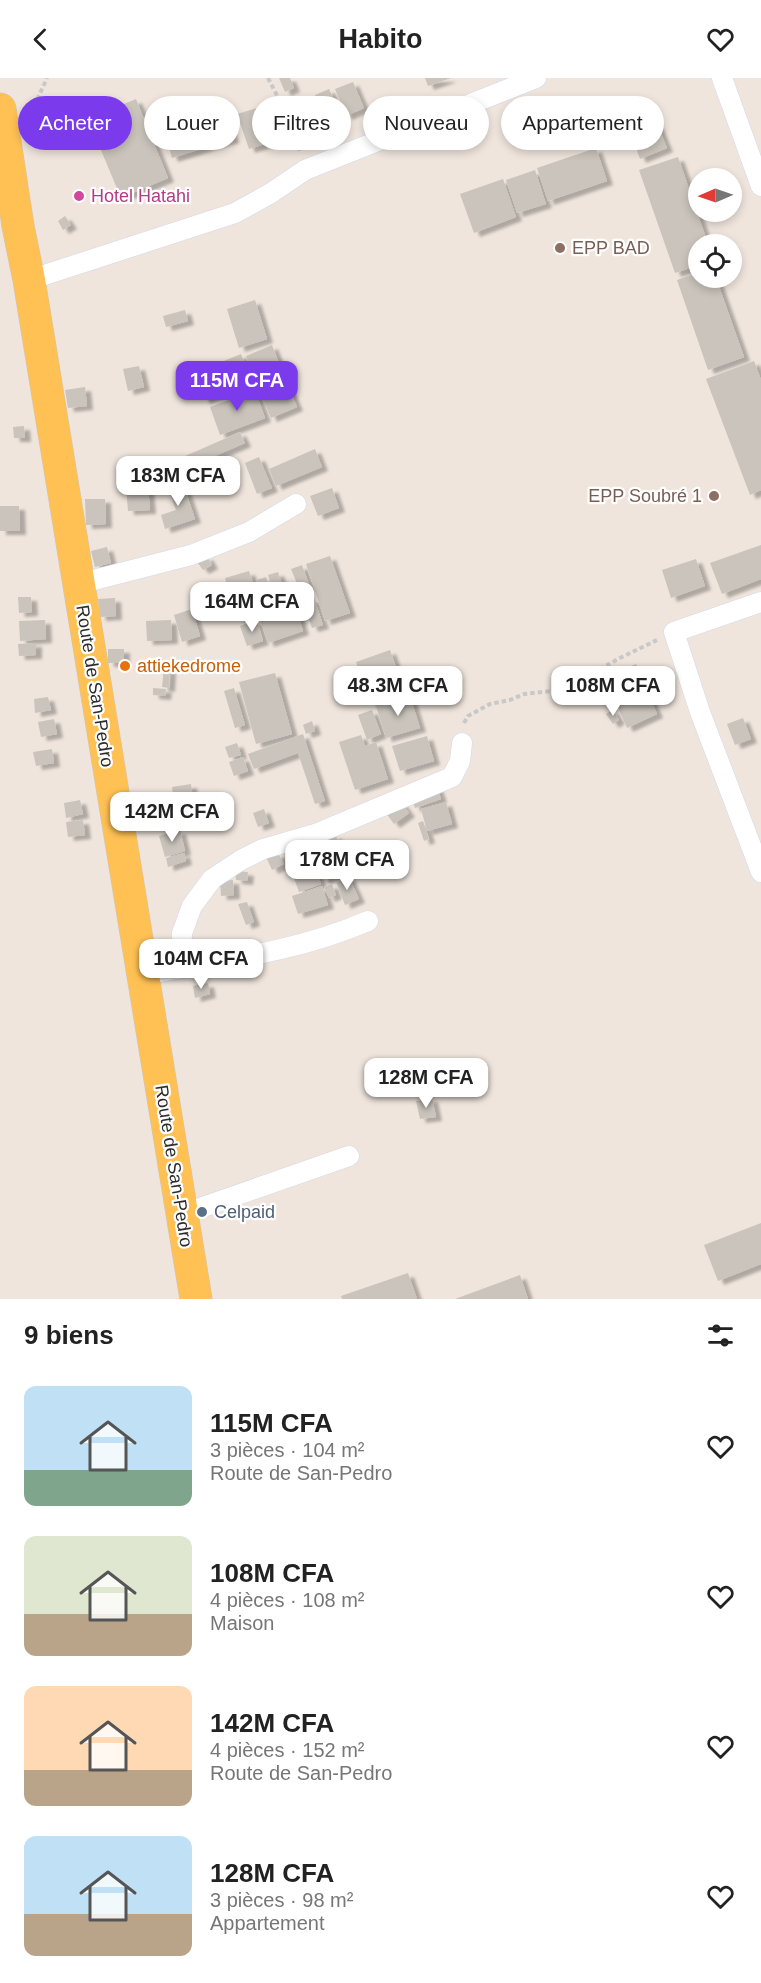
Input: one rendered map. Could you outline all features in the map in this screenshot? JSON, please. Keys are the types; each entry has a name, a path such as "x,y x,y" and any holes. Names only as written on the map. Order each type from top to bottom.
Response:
{"main road":[{"name":"Route de San-Pedro","path":"0,109 196,1299"}],"street":[{"path":"29,280 235,213 271,193 305,170 536,78"},
{"path":"722,78 761,186"},
{"path":"78,584 191,555 249,532 296,504"},
{"path":"761,602 674,632 700,711 761,872"},
{"path":"182,968 182,933 192,906 212,879 263,849 318,832 452,777 460,761 462,743"},
{"path":"142,975 297,946 336,935 368,921"},
{"path":"183,1214 350,1156"}],"path":[{"path":"268,78 289,122 305,170"},
{"path":"462,743 464,723 468,716 490,704 510,700 524,694 562,690 674,632"}],"building":[{"path":"279,78 290,78 294,88 285,92"},
{"path":"425,78 451,78 428,86"},
{"path":"353,82 363,108 351,114 351,96 338,96 335,89"},
{"path":"329,89 332,96 315,96"},
{"path":"136,99 144,119 144,150 157,150 168,178 121,198 101,150 132,150 132,101"},
{"path":"252,109 252,148 249,149 240,123 240,113"},
{"path":"170,150 198,150 172,158"},
{"path":"590,150 597,150 607,181 548,201 537,168"},
{"path":"637,150 662,150 640,159"},
{"path":"678,157 688,186 688,222 700,222 705,234 688,234 688,269 675,273 639,170"},
{"path":"535,170 546,204 517,213 506,180"},
{"path":"503,179 516,217 474,233 460,194"},
{"path":"65,216 71,225 63,230 58,221"},
{"path":"688,276 688,288 720,288 744,357 708,370 677,280"},
{"path":"255,300 267,339 239,348 227,309"},
{"path":"185,310 188,321 166,327 163,316"},
{"path":"272,345 281,368 256,379 246,356"},
{"path":"241,354 251,381 204,400 194,373"},
{"path":"754,361 761,380 761,490 750,495 706,379"},
{"path":"139,366 144,387 128,391 123,369"},
{"path":"287,383 297,407 271,418 261,395"},
{"path":"85,387 87,406 68,408 65,390"},
{"path":"255,390 265,418 220,435 210,407"},
{"path":"24,426 25,438 14,438 13,427"},
{"path":"240,432 245,443 187,468 183,457"},
{"path":"315,449 322,467 276,486 269,469"},
{"path":"259,457 272,488 257,494 245,463"},
{"path":"147,474 150,510 128,511 125,475"},
{"path":"182,480 195,519 165,529 161,515 176,510 167,485"},
{"path":"332,488 339,508 318,516 310,496"},
{"path":"85,499 105,499 106,524 86,525"},
{"path":"0,506 19,506 20,531 0,531"},
{"path":"761,545 761,579 722,594 710,563"},
{"path":"107,547 111,563 95,567 91,551"},
{"path":"207,556 212,565 203,570 197,562"},
{"path":"330,556 350,613 325,621 306,564"},
{"path":"696,559 705,586 671,598 662,570"},
{"path":"302,565 310,587 300,591 291,569"},
{"path":"249,571 253,582 228,590 225,578"},
{"path":"278,572 286,596 276,599 268,575"},
{"path":"266,577 273,600 263,603 256,580"},
{"path":"18,597 31,597 32,612 19,613"},
{"path":"115,598 116,616 100,617 98,599"},
{"path":"314,598 323,625 312,628 303,601"},
{"path":"295,605 303,631 268,643 259,617"},
{"path":"192,609 200,636 182,642 174,615"},
{"path":"45,620 46,639 20,641 19,621"},
{"path":"171,620 172,640 147,641 146,621"},
{"path":"257,620 263,641 247,646 240,626"},
{"path":"36,643 36,655 19,656 18,644"},
{"path":"108,649 124,649 124,663 108,663"},
{"path":"390,650 405,692 371,704 356,662"},
{"path":"636,664 657,714 627,728 614,698 629,691 620,671"},
{"path":"164,668 170,669 169,688 162,687"},
{"path":"275,673 292,734 256,744 239,682"},
{"path":"153,688 166,689 165,696 153,695"},
{"path":"234,688 245,725 235,728 224,691"},
{"path":"410,696 420,728 386,738 376,706"},
{"path":"48,697 51,710 35,713 34,699"},
{"path":"372,710 381,734 367,740 358,715"},
{"path":"613,710 619,720 613,724 606,714"},
{"path":"743,718 751,739 735,745 727,724"},
{"path":"54,719 57,734 41,737 38,722"},
{"path":"312,721 315,731 306,734 303,725"},
{"path":"303,734 325,801 315,804 298,753 254,769 248,754"},
{"path":"361,735 365,746 376,742 388,779 355,790 339,742"},
{"path":"427,736 434,761 400,771 392,746"},
{"path":"237,743 241,755 229,758 225,747"},
{"path":"52,749 54,763 36,766 33,752"},
{"path":"243,757 248,771 234,776 229,762"},
{"path":"191,784 195,814 176,817 172,787"},
{"path":"437,787 441,799 415,808 410,796"},
{"path":"80,800 83,814 66,818 64,803"},
{"path":"401,802 409,813 394,824 386,813"},
{"path":"446,802 452,824 427,831 421,809"},
{"path":"264,809 269,823 258,827 253,813"},
{"path":"83,820 85,835 68,837 66,822"},
{"path":"423,821 429,839 424,841 418,823"},
{"path":"180,830 185,851 165,857 159,836"},
{"path":"336,835 348,872 323,880 311,843"},
{"path":"309,850 321,884 299,892 287,859"},
{"path":"184,853 186,861 168,867 166,858"},
{"path":"278,853 284,864 272,870 267,859"},
{"path":"235,871 248,872 247,881 236,880"},
{"path":"349,877 359,899 345,905 336,882"},
{"path":"233,880 234,895 221,896 220,881"},
{"path":"332,884 336,895 329,898 324,887"},
{"path":"322,886 328,905 298,914 292,896"},
{"path":"247,902 254,922 246,925 238,904"},
{"path":"208,983 210,994 195,998 193,986"},
{"path":"432,1098 436,1117 420,1119 416,1101"},
{"path":"761,1223 761,1264 718,1281 704,1245"},
{"path":"408,1273 417,1299 342,1299 341,1296"},
{"path":"520,1275 528,1299 455,1299"}],"place":[{"name":"Hotel Hatahi","path":"79,196"},
{"name":"EPP BAD","path":"560,248"},
{"name":"EPP Soubré 1","path":"714,496"},
{"name":"attiekedrome","path":"125,666"},
{"name":"Celpaid","path":"202,1212"}]}
